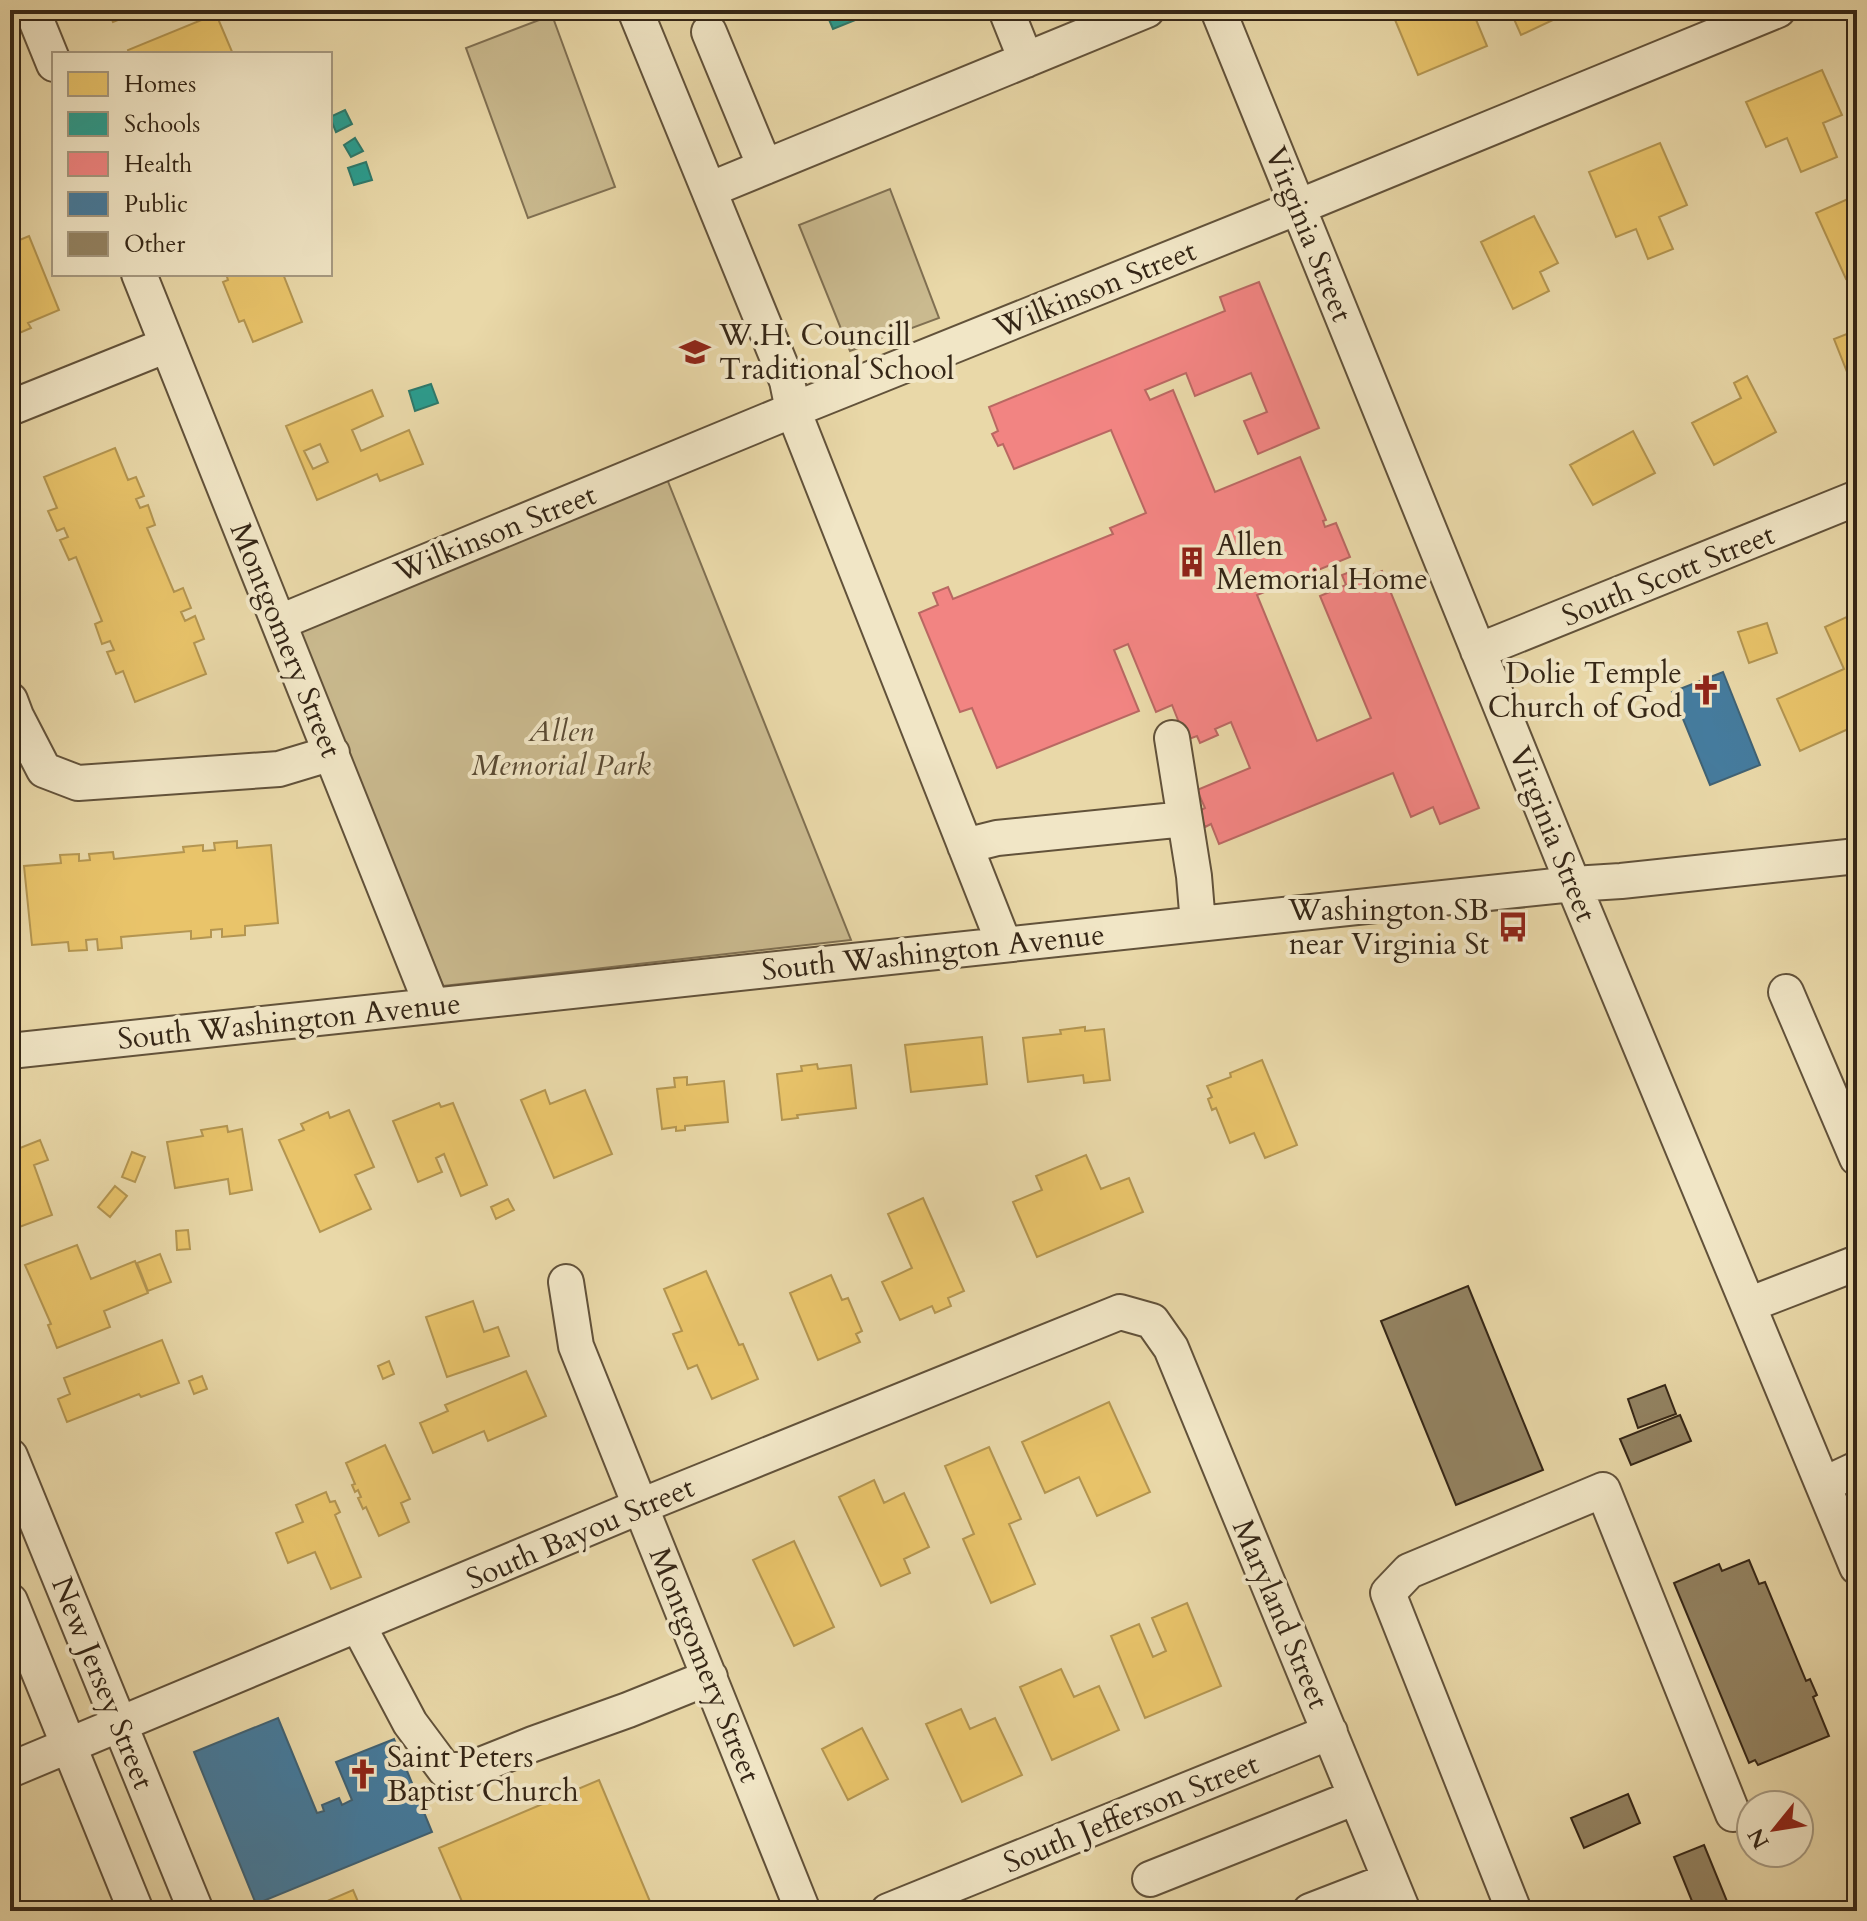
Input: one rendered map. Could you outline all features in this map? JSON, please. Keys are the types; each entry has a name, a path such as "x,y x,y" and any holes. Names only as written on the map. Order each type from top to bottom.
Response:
{"street":[{"path":"32,10 52,59"},
{"path":"635,10 787,381 793,410 1004,944"},
{"path":"1006,10 1026,60"},
{"name":"Virginia Street","path":"1218,10 1573,884 1857,1567"},
{"name":"Wilkinson Street","path":"280,622 1778,10"},
{"path":"709,190 1026,60 1128,13"},
{"path":"709,32 765,167"},
{"name":"Montgomery Street","path":"140,276 432,1006"},
{"path":"10,408 167,345"},
{"name":"South Scott Street","path":"1478,651 1857,498"},
{"path":"12,711 44,770 78,783 279,769 332,753"},
{"path":"1172,738 1194,876 1198,924"},
{"path":"965,846 997,838 1185,819"},
{"name":"South Washington Avenue","path":"10,1051 1857,856"},
{"path":"1786,992 1857,1158"},
{"path":"1748,1305 1857,1263"},
{"name":"Montgomery Street","path":"566,1282 576,1346 803,1911"},
{"name":"South Bayou Street","path":"10,1770 641,1506 1120,1312 1152,1321"},
{"name":"Maryland Street","path":"1152,1321 1171,1348 1396,1896"},
{"name":"New Jersey Street","path":"10,1456 196,1911"},
{"path":"1823,1485 1857,1469"},
{"path":"1514,1911 1388,1593 1409,1571 1603,1490 1733,1814"},
{"name":"New Jersey Street","path":"10,1601 136,1911"},
{"path":"358,1625 410,1723 445,1770 468,1770 710,1677"},
{"name":"South Jefferson Street","path":"888,1911 1330,1732"},
{"path":"1150,1879 1356,1797"},
{"path":"1310,1911 1396,1896"}],"green space":[{"path":"552,15 615,187 528,218 466,48"},
{"path":"890,189 939,318 850,351 799,225"},
{"name":"Allen Memorial Park","path":"667,479 851,940 443,986 299,631"}],"building: Homes":[{"path":"108,10 143,10 113,22"},
{"path":"1404,10 1443,10 1444,13 1472,10 1487,46 1418,75 1393,15"},
{"path":"1510,10 1574,10 1521,35"},
{"path":"216,14 232,52 128,52"},
{"path":"1822,70 1842,115 1823,123 1837,157 1801,172 1787,138 1766,147 1746,102"},
{"path":"1660,143 1687,205 1659,217 1673,249 1648,259 1636,229 1616,237 1589,172"},
{"path":"1857,195 1857,274 1846,279 1816,213"},
{"path":"1534,216 1558,263 1540,272 1549,291 1513,309 1481,242"},
{"path":"29,236 59,310 28,323 31,328 10,337 10,244"},
{"path":"227,276 284,276 302,322 253,342 244,320 239,322 223,282 228,280"},
{"path":"1857,330 1857,380 1851,382 1834,339"},
{"path":"1747,376 1776,432 1714,465 1692,423 1741,398 1734,383"},
{"path":"372,390 383,416 352,430 361,451 409,430 423,464 380,481 377,474 317,500 286,426","holes":["320,444 328,462 313,469 304,451"]},
{"path":"1633,431 1655,473 1593,505 1570,465"},
{"path":"115,448 128,480 136,477 144,496 136,499 140,508 148,505 155,525 147,528 174,592 183,588 191,608 181,612 185,621 195,616 204,639 194,643 206,674 135,702 123,671 116,674 107,652 114,650 110,641 102,644 95,624 102,621 76,557 69,560 60,540 68,537 64,528 57,531 48,511 57,508 44,477"},
{"path":"1851,615 1857,628 1857,725 1800,751 1777,699 1844,669 1825,627"},
{"path":"1767,623 1777,653 1749,663 1738,632"},
{"path":"237,841 237,848 271,845 278,923 245,926 245,935 222,937 222,929 211,930 211,937 191,939 191,931 121,937 122,948 98,950 97,939 86,940 87,950 69,951 68,942 32,945 24,866 61,863 60,855 79,854 79,861 90,860 89,854 113,852 114,859 184,852 183,847 203,845 203,851 215,850 214,843"},
{"path":"1085,1027 1085,1031 1104,1029 1110,1080 1084,1083 1083,1075 1028,1082 1023,1038 1061,1034 1060,1030"},
{"path":"982,1037 987,1084 911,1092 905,1045"},
{"path":"1262,1060 1297,1145 1265,1158 1254,1133 1230,1143 1216,1108 1212,1110 1208,1099 1212,1097 1207,1086"},
{"path":"817,1064 818,1069 851,1065 856,1108 797,1115 798,1118 782,1120 777,1074 802,1071 801,1066"},
{"path":"687,1077 687,1085 724,1081 728,1122 685,1126 685,1130 676,1131 676,1127 662,1129 657,1089 675,1087 674,1078"},
{"path":"545,1090 550,1104 585,1090 612,1154 554,1178 521,1100"},
{"path":"439,1103 441,1107 453,1103 487,1185 461,1196 444,1154 436,1158 442,1172 418,1182 393,1121"},
{"path":"349,1110 374,1167 355,1175 371,1209 320,1232 279,1140 304,1130 301,1124 328,1112 330,1118"},
{"path":"227,1126 228,1132 242,1129 252,1190 230,1194 228,1179 175,1188 167,1142 203,1136 201,1130"},
{"path":"40,1140 48,1160 34,1165 52,1215 11,1230 10,1152"},
{"path":"132,1152 145,1157 135,1182 122,1177"},
{"path":"1086,1155 1101,1189 1129,1178 1143,1212 1037,1257 1013,1202 1042,1190 1036,1176"},
{"path":"115,1186 127,1196 110,1217 98,1207"},
{"path":"923,1198 964,1291 948,1298 951,1306 935,1313 932,1306 900,1320 882,1282 912,1268 888,1214"},
{"path":"508,1199 514,1210 496,1219 491,1207"},
{"path":"188,1230 190,1249 177,1250 176,1231"},
{"path":"77,1245 91,1279 135,1261 148,1293 104,1311 110,1327 57,1348 48,1325 51,1324 25,1265"},
{"path":"160,1254 171,1282 148,1291 137,1263"},
{"path":"706,1271 758,1379 712,1399 697,1365 688,1369 673,1334 682,1331 664,1289"},
{"path":"831,1275 842,1300 848,1298 862,1331 856,1334 860,1342 818,1360 790,1293"},
{"path":"473,1301 484,1332 498,1327 509,1356 447,1377 426,1317"},
{"path":"162,1340 179,1383 141,1397 139,1394 67,1422 58,1399 70,1394 64,1378"},
{"path":"389,1361 394,1374 383,1379 378,1366"},
{"path":"526,1371 546,1416 488,1441 484,1431 433,1453 420,1423 448,1411 445,1405"},
{"path":"202,1376 207,1389 194,1394 189,1381"},
{"path":"1109,1402 1150,1492 1097,1516 1079,1477 1045,1493 1022,1442"},
{"path":"385,1445 410,1499 401,1503 409,1522 379,1536 366,1507 363,1509 358,1490 355,1492 346,1463"},
{"path":"989,1447 1021,1519 1009,1524 1035,1584 991,1603 963,1539 974,1534 945,1466"},
{"path":"874,1480 884,1503 904,1493 929,1547 904,1559 910,1573 881,1586 839,1497"},
{"path":"326,1492 330,1502 335,1501 340,1512 335,1515 361,1577 331,1589 315,1552 288,1563 276,1533 303,1522 296,1505"},
{"path":"794,1541 834,1627 794,1646 753,1560"},
{"path":"1187,1603 1221,1686 1145,1718 1111,1636 1139,1624 1153,1657 1166,1651 1152,1618"},
{"path":"1061,1669 1074,1697 1099,1686 1119,1730 1052,1760 1020,1687"},
{"path":"961,1709 970,1729 995,1718 1022,1775 962,1802 926,1724"},
{"path":"862,1728 888,1779 848,1800 822,1749"},
{"path":"599,1780 654,1911 466,1911 439,1848"},
{"path":"353,1890 362,1911 304,1911"}],"building: Schools":[{"path":"825,10 880,10 833,29"},
{"path":"345,110 352,124 336,132 332,116"},
{"path":"355,138 363,151 351,157 344,145"},
{"path":"366,162 372,180 354,185 348,168"},
{"path":"431,384 438,403 415,411 409,391"}],"building: Health":[{"name":"Allen Memorial Home","path":"1259,282 1319,428 1258,454 1244,421 1267,412 1251,373 1195,396 1186,373 1145,390 1150,400 1173,390 1215,492 1300,457 1326,520 1323,521 1325,527 1336,523 1350,557 1257,595 1317,741 1371,718 1320,596 1346,585 1342,575 1352,571 1356,581 1382,571 1479,808 1440,824 1433,807 1411,817 1393,773 1219,844 1211,824 1205,827 1199,811 1205,808 1197,790 1250,768 1231,722 1215,729 1218,735 1200,743 1197,736 1186,740 1172,705 1156,712 1128,644 1114,650 1139,711 997,768 972,708 960,712 919,613 938,605 933,593 948,587 953,599 1113,534 1110,528 1146,513 1111,430 1014,469 1003,444 998,446 992,434 998,431 989,407 1225,311 1220,297"}],"building: Public":[{"path":"1723,672 1760,765 1710,785 1672,692"},
{"path":"278,1718 317,1813 324,1811 322,1805 339,1798 342,1805 352,1800 336,1762 394,1739 432,1832 256,1904 194,1752"}],"building: Other":[{"path":"1468,1286 1543,1470 1456,1505 1381,1321"},
{"path":"1665,1385 1676,1414 1638,1428 1628,1399"},
{"path":"1680,1415 1691,1441 1631,1465 1620,1439"},
{"path":"1749,1560 1759,1584 1765,1582 1806,1681 1810,1679 1817,1695 1813,1697 1829,1736 1758,1765 1755,1760 1749,1763 1674,1583 1719,1564 1722,1571"},
{"path":"1628,1794 1640,1823 1584,1848 1571,1818"},
{"path":"1704,1845 1731,1911 1696,1911 1674,1857"}],"place":[{"name":"W.H. Councill Traditional School","path":"695,352"},
{"name":"Allen Memorial Home","path":"1192,562"},
{"name":"Dolie Temple Church of God","path":"1706,690"},
{"name":"Washington SB near Virginia St","path":"1513,927"},
{"name":"Saint Peters Baptist Church","path":"363,1774"}]}
